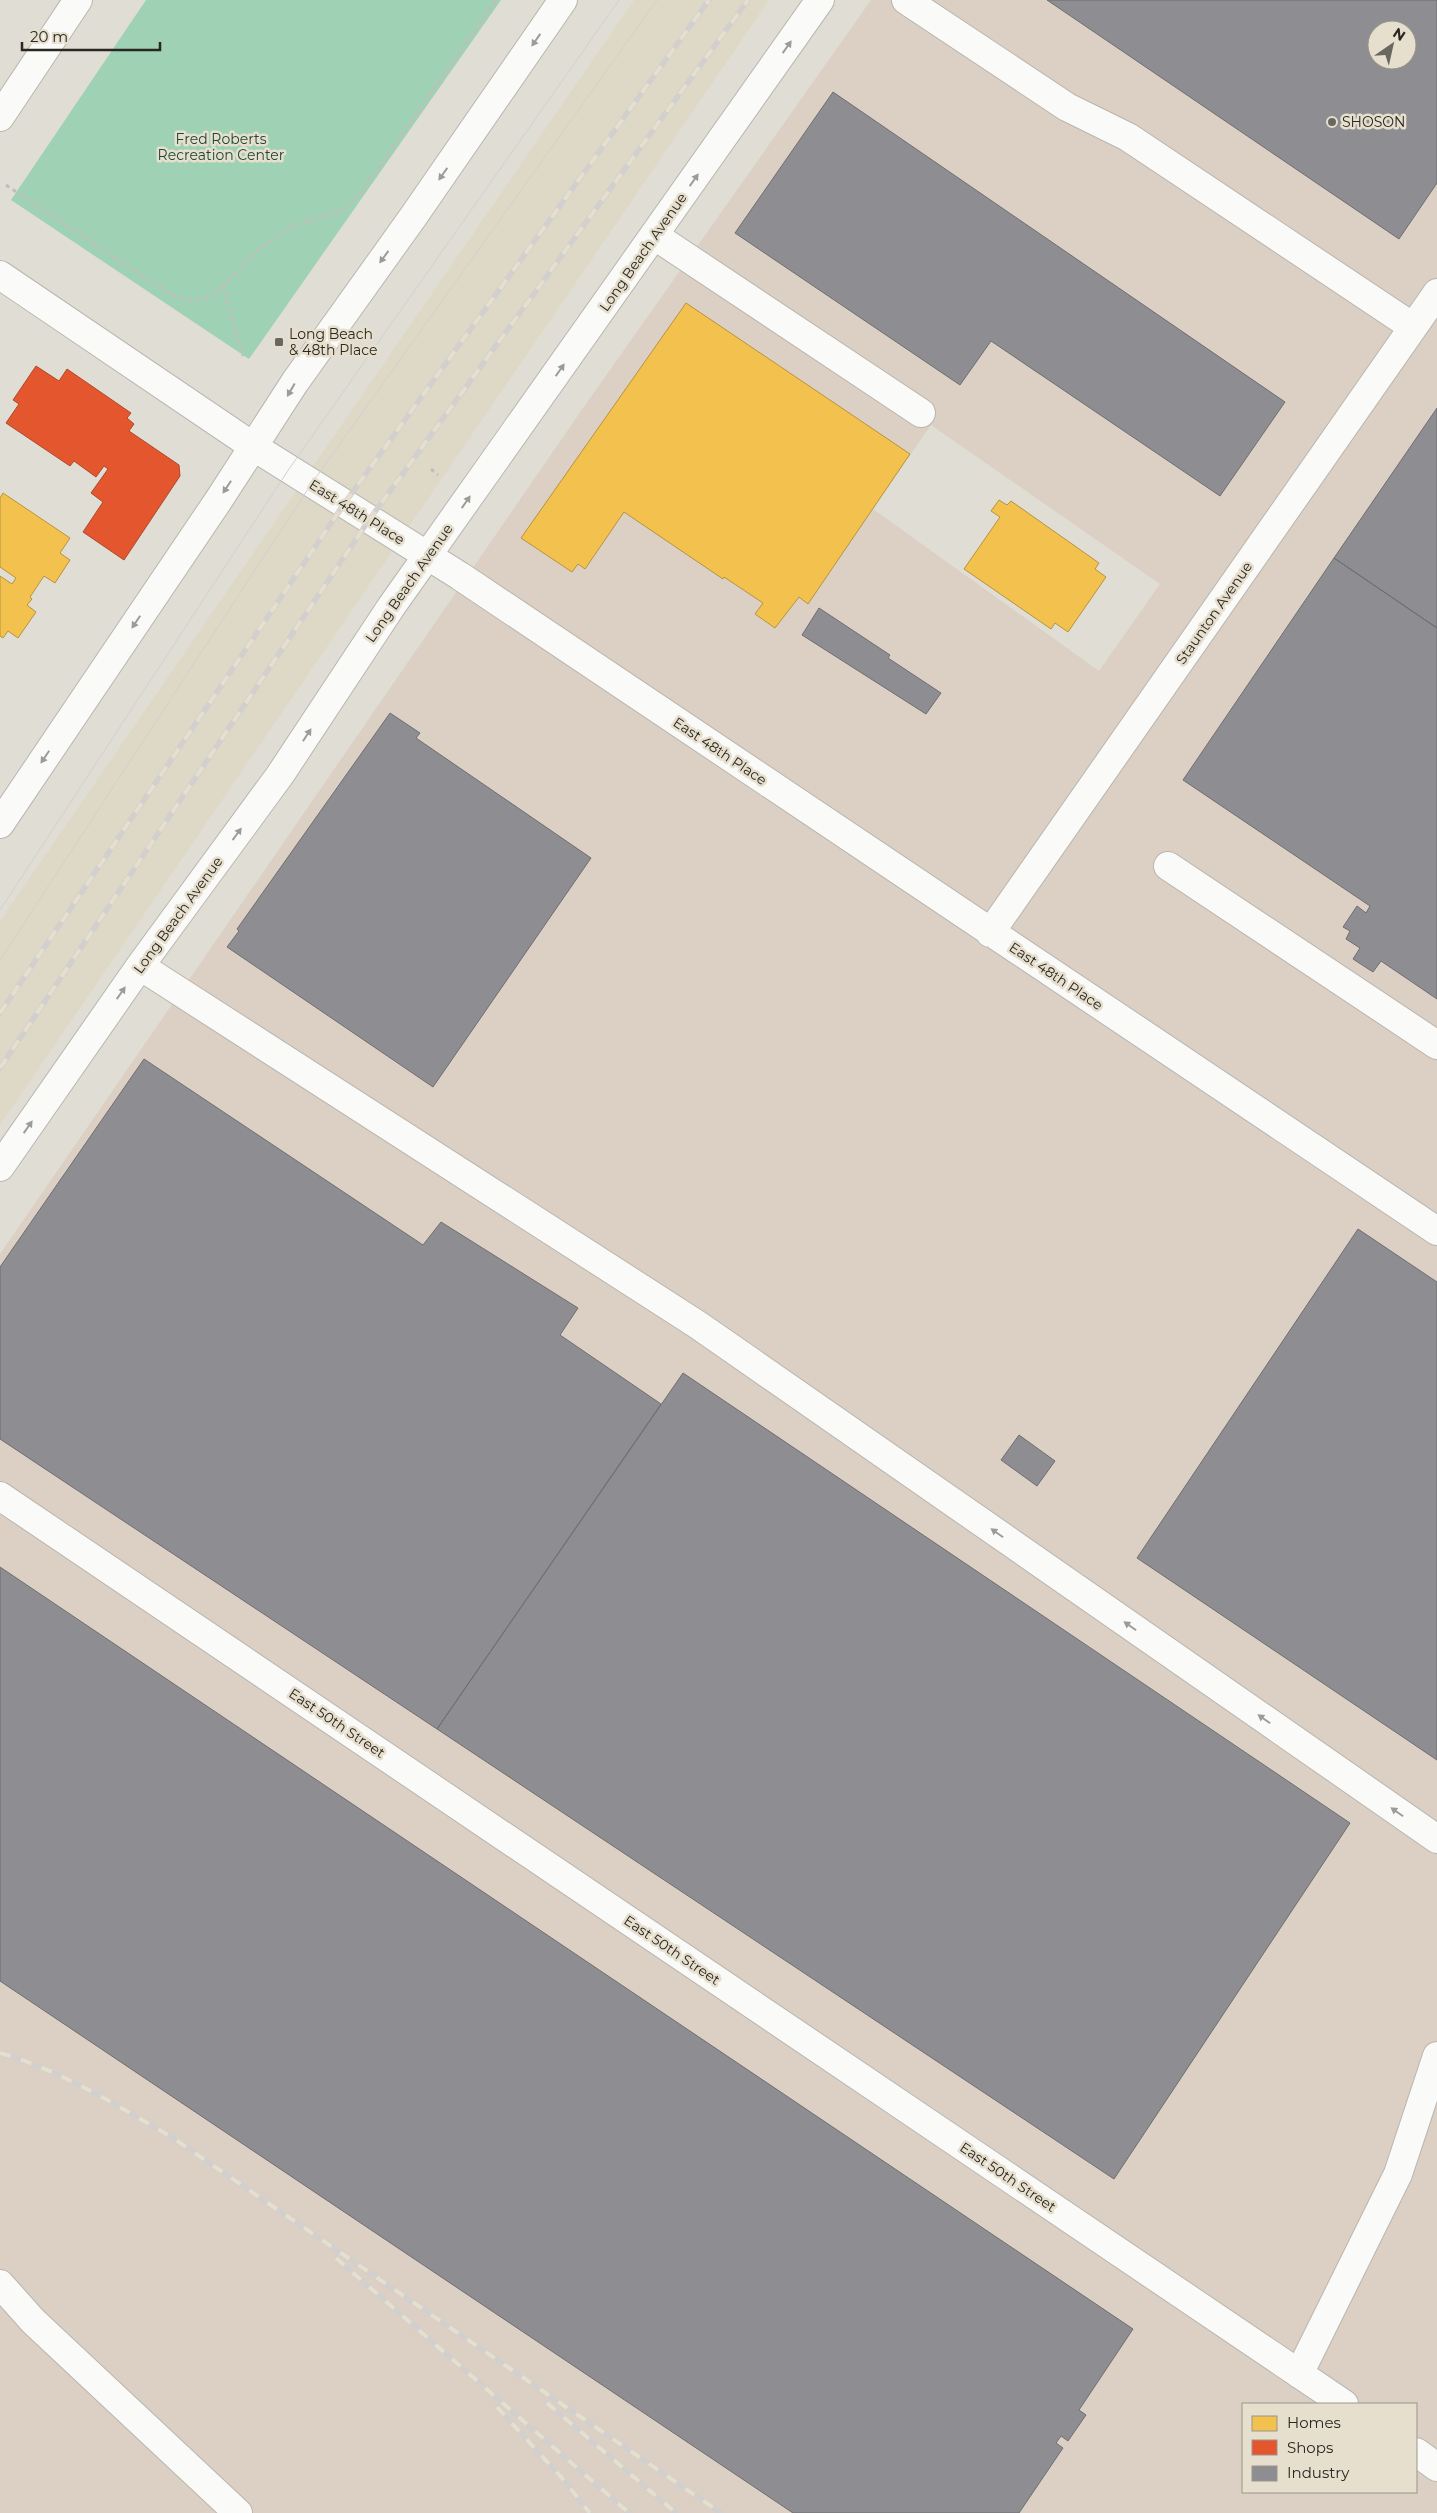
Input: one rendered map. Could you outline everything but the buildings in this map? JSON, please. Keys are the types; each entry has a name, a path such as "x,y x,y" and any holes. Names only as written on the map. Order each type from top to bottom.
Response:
{"street":[{"path":"0,118 78,0"},
{"path":"0,824 254,447 295,382 413,218 563,0"},
{"name":"Long Beach Avenue","path":"0,1167 140,966 280,775 390,607 820,0"},
{"path":"906,0 1067,107 1128,137 1414,327"},
{"path":"654,236 920,413"},
{"name":"East 48th Place","path":"0,275 254,447 460,576 1437,1230"},
{"name":"Staunton Avenue","path":"990,932 1437,293"},
{"path":"1168,866 1437,1045"},
{"path":"140,966 698,1325 1437,1839"},
{"name":"East 50th Street","path":"0,1496 1342,2403"},
{"path":"1299,2374 1398,2174 1437,2056"},
{"path":"0,2284 33,2321 238,2513"},
{"path":"1417,2453 1437,2467"}],"path":[{"path":"6,185 173,296 192,301 213,296 258,250 273,239 296,225 341,211 360,194 496,0"},
{"path":"223,285 242,356"},
{"path":"430,469 440,476"}],"shaded area":[{"path":"634,0 769,0 0,1125 0,921"},
{"path":"871,0 1437,0 1437,2513 0,2513 0,1254 581,411","holes":["931,425 1160,584 1099,671 873,509"]}],"green space":[{"name":"Fred Roberts Recreation Center","path":"146,0 501,0 249,359 11,200"}],"tram line":[{"path":"0,910 289,469 619,0"},
{"path":"0,960 312,483 657,0"}],"railway":[{"path":"0,1013 344,504 709,0"},
{"path":"0,1068 369,520 748,0"},
{"path":"0,2053 22,2060 66,2079 170,2136 721,2513"},
{"path":"336,2258 629,2513"},
{"path":"547,2403 676,2513"},
{"path":"497,2407 561,2477 590,2513"}],"place":[{"name":"SHOSON","path":"1332,122"},
{"name":"Long Beach & 48th Place","path":"279,342"}]}
